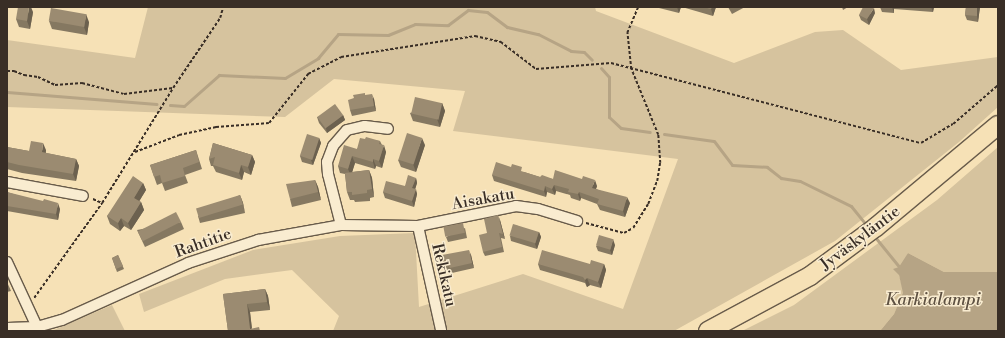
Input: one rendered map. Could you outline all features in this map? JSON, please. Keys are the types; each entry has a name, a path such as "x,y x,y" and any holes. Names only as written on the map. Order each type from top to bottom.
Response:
{"highway":[{"name":"Jyväskyläntie","path":"708,331 810,276 876,227 998,125"}],"street":[{"path":"341,225 328,174 327,162 332,146 347,130 365,126 388,129"},
{"path":"7,182 83,196"},
{"name":"Aisakatu","path":"418,226 516,206 538,209 576,221"},
{"name":"Rahtitie","path":"7,328 37,327 62,320 188,263 258,240 341,225 418,226"},
{"name":"Rekikatu","path":"418,226 441,330"},
{"path":"7,262 37,327"}],"path":[{"path":"34,297 102,204 173,88 220,18 223,7"},
{"path":"576,221 624,233 633,228 637,222 648,204 657,181 660,163 658,135 631,69 627,33 638,7"},
{"path":"135,152 179,135 216,127 270,123 308,74 341,57 475,36 501,42 536,69 611,63 921,143 953,124 998,85"},
{"path":"7,71 14,71 24,75 38,77 55,85 82,84 124,94 173,88"}],"shaded area":[{"path":"148,7 595,7 596,11 734,63 815,32 843,30 901,70 998,57 998,107 959,142 835,241 674,331 333,331 339,316 292,270 225,279 144,312 139,294 253,250 340,236 415,233 419,307 523,274 623,309 678,159 453,131 465,91 334,79 285,117 7,107 7,40 135,58"},
{"path":"998,147 998,272 944,272 908,253 899,275 904,293 894,314 880,331 742,331 794,305 937,200"},
{"path":"112,305 125,331 54,331 54,330"}],"water":[{"name":"Karkialampi","path":"908,253 944,272 998,272 998,331 880,331 894,314 903,293 899,275 893,269 899,267"}],"building":[{"path":"18,7 29,7 27,21 16,19"},
{"path":"863,7 874,8 867,19 859,15"},
{"path":"966,7 977,7 977,16 965,15"},
{"path":"51,8 86,14 84,27 49,21"},
{"path":"365,93 365,95 372,94 374,106 350,110 348,100 354,98 353,95"},
{"path":"415,97 442,103 438,120 411,114"},
{"path":"335,104 343,115 325,128 317,117"},
{"path":"407,133 422,138 414,165 398,160"},
{"path":"307,134 319,138 312,160 300,156"},
{"path":"366,137 380,141 379,144 384,145 379,161 373,159 373,162 352,156 348,169 338,166 344,145 357,149 360,138 365,139"},
{"path":"31,141 43,143 42,152 76,159 73,174 7,162 7,147 29,151"},
{"path":"213,143 252,155 248,167 241,165 239,173 213,165 215,157 209,159"},
{"path":"196,150 199,162 183,168 185,176 162,183 160,175 154,177 150,165"},
{"path":"496,162 511,167 512,164 522,167 521,171 540,177 542,175 553,179 555,170 582,179 583,176 595,180 592,188 627,197 623,211 597,204 599,199 579,192 578,194 568,192 569,189 554,185 552,189 545,186 544,191 492,175"},
{"path":"369,170 372,189 367,190 367,193 352,195 352,192 347,192 345,173"},
{"path":"408,175 416,178 412,188 416,189 412,201 383,192 386,181 405,186"},
{"path":"133,176 143,183 134,198 141,202 128,223 121,218 118,223 107,216"},
{"path":"315,180 318,192 290,199 286,184"},
{"path":"7,192 43,201 44,199 58,203 56,214 7,206"},
{"path":"240,195 243,205 199,218 196,208"},
{"path":"176,212 181,222 143,241 138,232"},
{"path":"498,215 503,234 499,233 502,247 483,252 479,235 487,233 484,219"},
{"path":"463,223 465,233 445,237 443,227"},
{"path":"513,224 539,232 535,243 509,235"},
{"path":"599,235 613,239 610,250 596,246"},
{"path":"469,250 472,263 450,268 449,266 444,267 442,255"},
{"path":"542,250 590,264 591,260 604,264 598,282 587,278 585,280 583,277 538,264"},
{"path":"118,255 123,266 116,269 112,258"},
{"path":"265,289 267,302 247,304 250,329 259,327 260,331 228,331 223,294"}],"waterway":[{"path":"170,105 184,106 219,75 285,78 318,58 338,34 388,35 415,24 448,25 468,10 487,12 507,27 538,34 571,51 584,52 592,60"},
{"path":"601,68 609,77 609,117 621,128 650,132"},
{"path":"7,92 157,104"},
{"path":"664,134 714,141 732,165 767,167 781,178 800,181 851,206 864,222"},
{"path":"875,237 899,267"}]}
